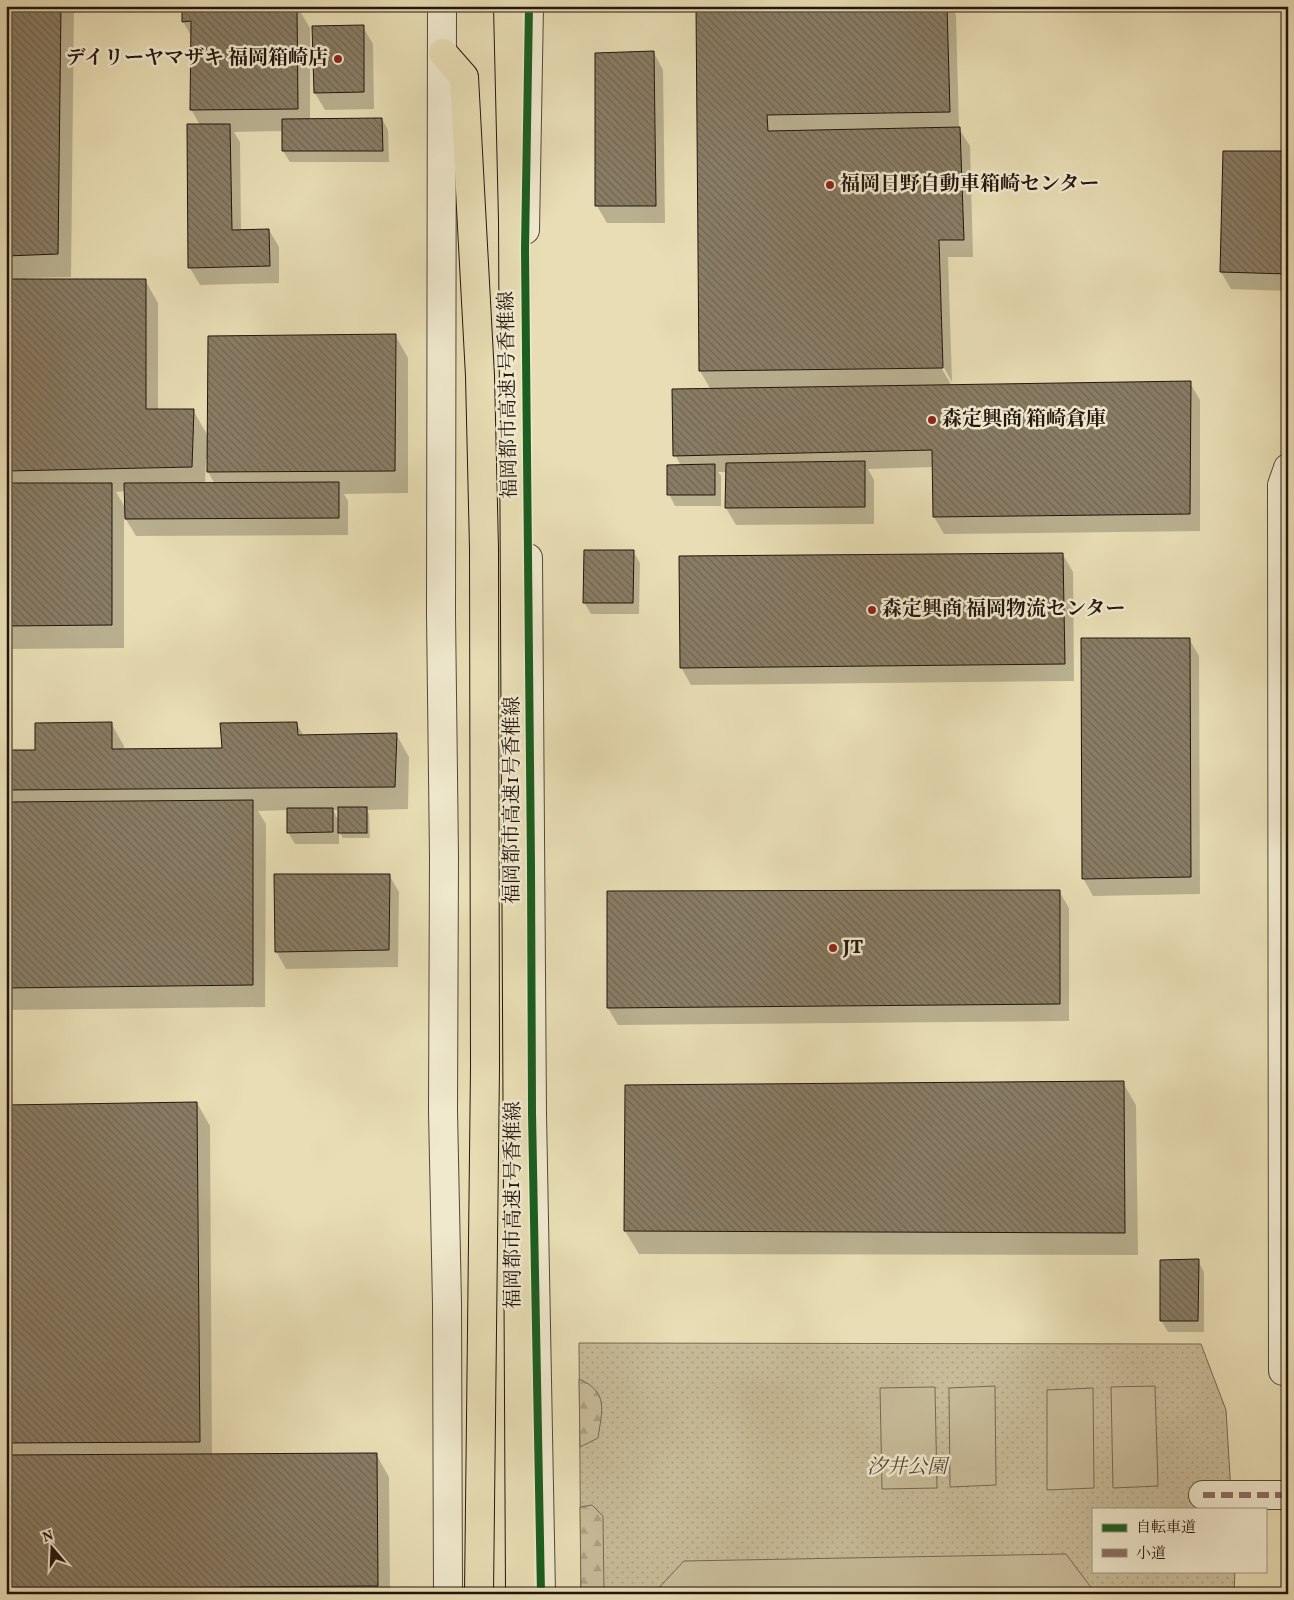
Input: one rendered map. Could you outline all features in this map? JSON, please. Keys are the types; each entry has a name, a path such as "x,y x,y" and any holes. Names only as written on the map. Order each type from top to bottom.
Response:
{"highway":[{"name":"福岡都市高速1号香椎線","path":"508,6 513,231 520,1594"},
{"name":"福岡都市高速1号香椎線","path":"519,6 529,715 532,1594"},
{"path":"443,54 464,77 480,376 484,548 485,1068 479,1594"}],"street":[{"path":"442,6 441,614 444,856 443,1111 448,1304 448,1594"},
{"path":"529,6 525,249 532,1113 541,1594"},
{"path":"1283,1371 1282,485 1288,468"},
{"path":"1203,1495 1288,1495"}],"green space":[{"name":"汐井公園","path":"579,1343 1201,1344 1226,1410 1232,1508 1092,1508 1092,1572 1235,1572 1234,1594 581,1594"},
{"path":"579,1379 589,1384 595,1390 599,1396 602,1410 598,1438 580,1447"},
{"path":"995,1386 996,1485 950,1487 949,1388"},
{"path":"1155,1386 1158,1486 1113,1488 1111,1387"},
{"path":"935,1387 937,1488 882,1489 880,1388"},
{"path":"1093,1388 1094,1488 1047,1490 1047,1390"},
{"path":"592,1505 603,1516 604,1594 581,1594 580,1507"},
{"path":"1066,1554 1096,1594 653,1594 684,1561"}],"building":[{"path":"6,6 61,6 58,254 6,256"},
{"path":"182,6 297,6 298,109 190,110 191,21 182,22"},
{"name":"福岡日野自動車箱崎センター","path":"696,6 947,6 950,112 767,115 768,131 960,127 964,240 939,240 943,368 699,371"},
{"name":"デイリーヤマザキ 福岡箱崎店","path":"364,25 364,92 314,93 312,26"},
{"path":"654,51 656,206 595,206 595,53"},
{"path":"382,118 383,151 282,151 282,119"},
{"path":"187,124 230,124 232,230 269,229 270,266 188,268"},
{"path":"1223,151 1288,151 1288,274 1220,272"},
{"path":"6,279 146,279 146,409 194,409 192,467 6,471"},
{"path":"396,334 395,471 207,472 208,336"},
{"name":"森定興商 箱崎倉庫","path":"1191,381 1190,514 933,517 932,450 673,456 672,389"},
{"path":"865,461 865,507 725,508 726,463"},
{"path":"715,464 715,495 667,495 667,465"},
{"path":"339,482 339,518 125,519 124,483"},
{"path":"6,483 112,483 112,625 6,626"},
{"path":"584,550 634,550 633,603 583,603"},
{"name":"森定興商 福岡物流センター","path":"1063,553 1065,664 680,668 679,556"},
{"path":"1081,638 1190,638 1191,877 1082,879"},
{"path":"112,722 112,749 222,748 220,723 297,722 298,735 397,733 395,787 6,790 6,750 35,750 35,723"},
{"path":"253,800 253,985 6,988 6,802"},
{"path":"338,807 367,807 367,833 338,833"},
{"path":"287,808 333,808 333,832 287,833"},
{"path":"274,874 390,874 389,950 275,952"},
{"name":"JT","path":"1060,890 1060,1004 607,1008 607,891"},
{"path":"1124,1081 1125,1233 624,1231 625,1085"},
{"path":"197,1102 200,1442 6,1443 6,1105"},
{"path":"1199,1259 1198,1321 1160,1321 1160,1260"},
{"path":"377,1453 378,1586 240,1587 240,1594 106,1594 106,1589 6,1591 6,1455"}],"marked path":[{"path":"1203,1495 1288,1495"}],"cycle path":[{"path":"529,6 525,249 532,1113 541,1594"}],"place":[{"name":"デイリーヤマザキ 福岡箱崎店","path":"338,59"},
{"name":"福岡日野自動車箱崎センター","path":"830,185"},
{"name":"森定興商 箱崎倉庫","path":"932,420"},
{"name":"森定興商 福岡物流センター","path":"872,610"},
{"name":"JT","path":"833,948"}]}
